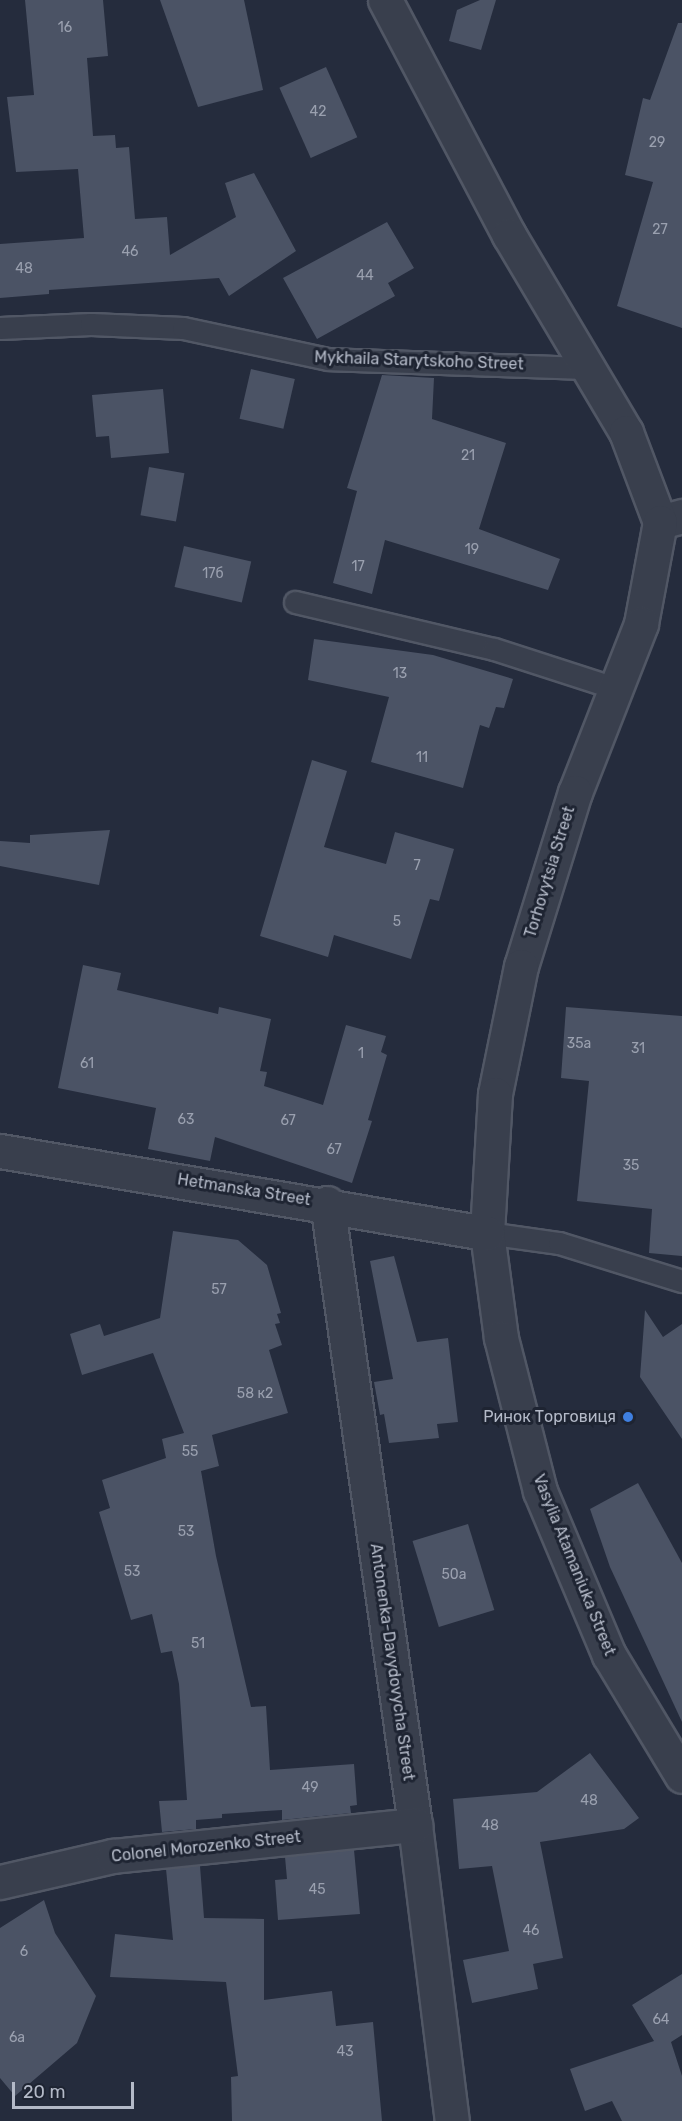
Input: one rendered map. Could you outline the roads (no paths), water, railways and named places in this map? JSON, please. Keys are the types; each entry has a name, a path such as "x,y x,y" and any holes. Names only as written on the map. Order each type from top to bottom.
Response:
{"street":[{"path":"385,0 509,234 626,432 671,519"},
{"name":"Torhovytsia Street","path":"487,1233 495,1094 521,966 575,792 641,624 671,519"},
{"name":"Hetmanska Street","path":"0,1151 327,1203 487,1233"},
{"name":"Antonenka-Davydovycha Street","path":"327,1203 415,1825 452,2121"},
{"name":"Vasylia Atamaniuka Street","path":"487,1233 501,1338 540,1491 609,1655 682,1776"},
{"name":"Colonel Morozenko Street","path":"0,1882 113,1856 415,1825"}],"lane":[{"name":"Mykhaila Starytskoho Street","path":"0,328 91,324 183,328 328,359 589,368"},
{"path":"295,602 494,649 615,688"},
{"path":"487,1233 559,1243 682,1281"}],"place":[{"name":"Ринок Торговиця","path":"628,1417"}]}
